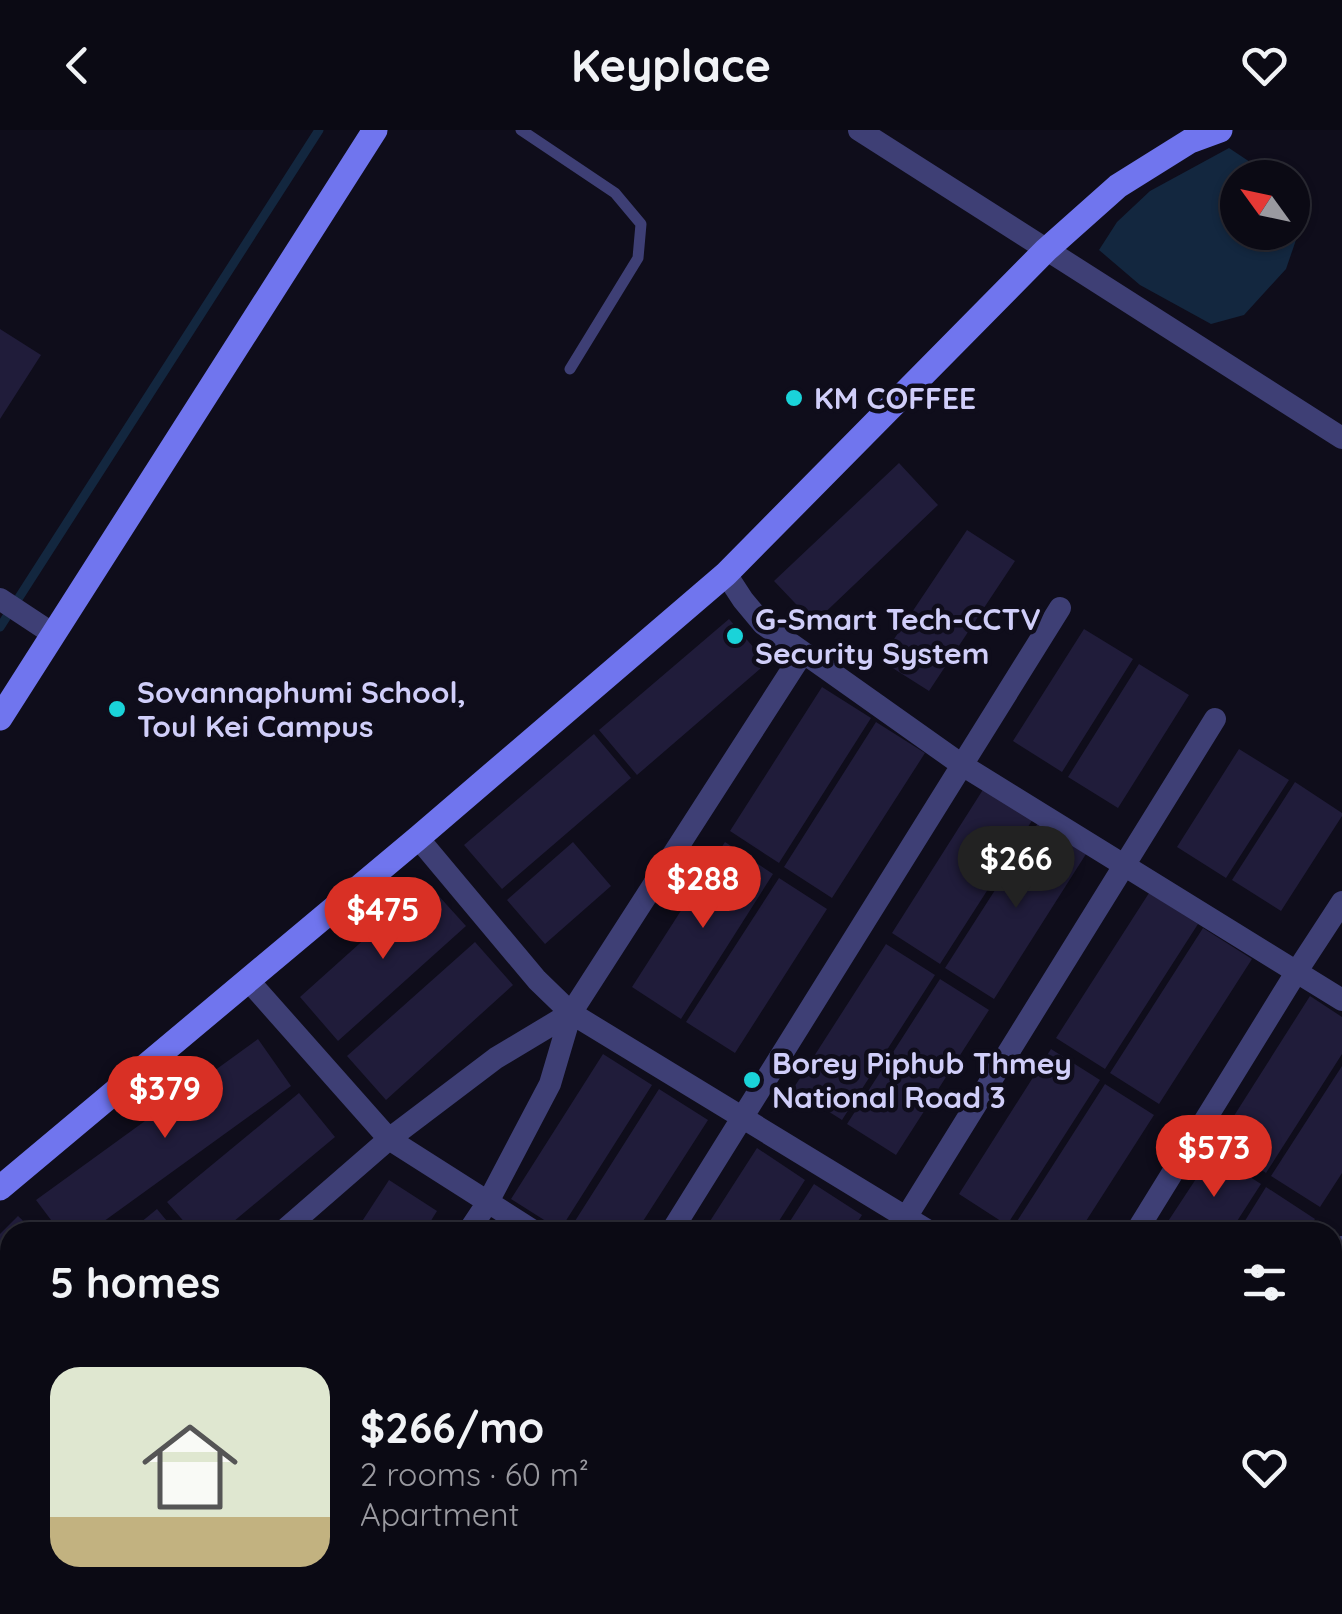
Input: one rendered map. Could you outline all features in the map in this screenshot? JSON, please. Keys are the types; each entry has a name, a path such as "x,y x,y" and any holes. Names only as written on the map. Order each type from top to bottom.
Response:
{"street":[{"path":"0,718 375,130"},
{"path":"859,130 1342,438"},
{"path":"0,1188 726,574 1046,250 1118,186 1190,141 1220,130"},
{"path":"726,574 763,624 802,654 962,764 1342,1000"},
{"path":"0,599 52,634"},
{"path":"677,1222 1060,608"},
{"path":"475,1222 550,1084 571,1013 802,654"},
{"path":"904,1222 1215,720"},
{"path":"418,838 537,980 571,1013 742,1118 898,1222"},
{"path":"1142,1222 1342,902"},
{"path":"248,980 389,1139 519,1222"},
{"path":"294,1222 389,1139 496,1058 571,1013"}],"lane":[{"path":"521,130 615,193 641,224 638,258 570,369"}],"water":[{"path":"1229,148 1247,160 1220,160 1220,250 1293,250 1286,269 1244,315 1211,324 1140,285 1099,250 1117,222 1150,191"}],"building":[{"path":"0,329 41,355 0,419"},
{"path":"899,463 938,505 814,623 774,581"},
{"path":"967,530 1015,561 929,691 880,660"},
{"path":"729,619 767,663 637,775 599,730"},
{"path":"1084,629 1133,659 1062,772 1013,741"},
{"path":"1139,664 1189,695 1118,808 1068,777"},
{"path":"822,687 871,718 779,863 730,831"},
{"path":"876,722 925,753 832,898 784,867"},
{"path":"594,734 631,778 502,889 464,845"},
{"path":"1239,749 1289,780 1226,878 1177,847"},
{"path":"1295,782 1342,816 1281,911 1232,880"},
{"path":"984,788 1033,819 940,964 892,933"},
{"path":"1038,823 1086,854 994,999 945,968"},
{"path":"573,842 611,886 545,944 507,900"},
{"path":"725,842 773,874 681,1019 632,987"},
{"path":"779,878 827,909 735,1053 686,1022"},
{"path":"427,883 466,926 338,1041 300,997"},
{"path":"1149,893 1198,924 1105,1069 1056,1038"},
{"path":"1203,928 1252,959 1159,1104 1110,1073"},
{"path":"475,942 513,985 386,1100 347,1056"},
{"path":"886,944 935,975 842,1120 793,1089"},
{"path":"940,979 989,1010 896,1155 847,1124"},
{"path":"1310,996 1342,1017 1342,1054 1266,1173 1218,1141"},
{"path":"258,1039 291,1086 103,1222 52,1222 36,1200"},
{"path":"1051,1049 1100,1080 1009,1222 1002,1222 959,1194"},
{"path":"603,1054 652,1085 565,1222 547,1222 511,1199"},
{"path":"1342,1066 1342,1173 1320,1207 1271,1176"},
{"path":"1105,1084 1154,1115 1085,1222 1016,1222"},
{"path":"659,1089 708,1120 642,1222 574,1222"},
{"path":"299,1093 335,1137 233,1222 184,1222 167,1202"},
{"path":"757,1148 805,1180 778,1222 709,1222"},
{"path":"1213,1153 1261,1184 1236,1222 1168,1222"},
{"path":"389,1180 437,1211 430,1222 362,1222"},
{"path":"814,1184 862,1215 857,1222 789,1222"},
{"path":"1266,1187 1315,1219 1313,1222 1244,1222"},
{"path":"157,1209 168,1222 141,1222"}],"waterway":[{"path":"0,627 319,130"}],"place":[{"name":"KM COFFEE","path":"794,398"},
{"name":"G-Smart Tech-CCTV Security System","path":"735,636"},
{"name":"Sovannaphumi School, Toul Kei Campus","path":"117,709"},
{"name":"Borey Piphub Thmey National Road 3","path":"752,1080"}]}
